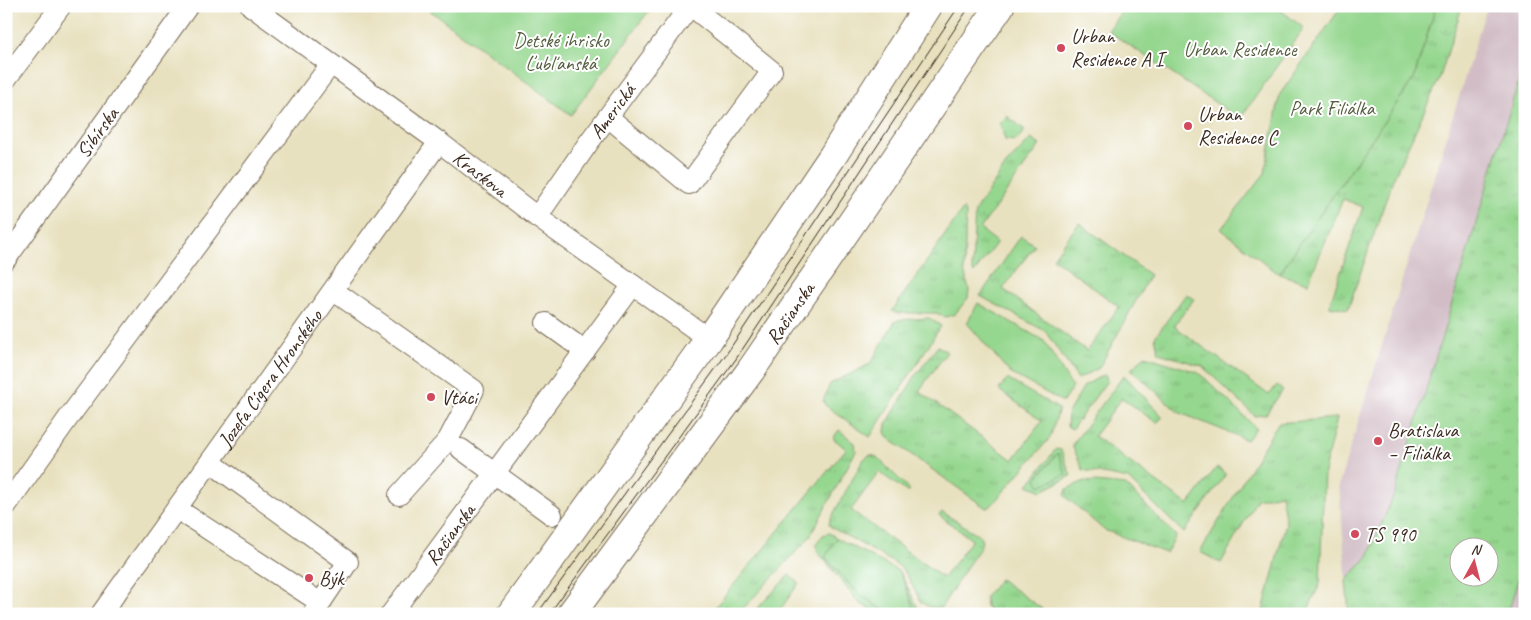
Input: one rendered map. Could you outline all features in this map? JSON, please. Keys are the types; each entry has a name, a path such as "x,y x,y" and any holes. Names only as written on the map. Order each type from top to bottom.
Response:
{"main road":[{"name":"Račianska","path":"571,614 751,370 1000,6"},
{"path":"511,614 709,339 832,157 922,8"}],"street":[{"path":"6,79 61,6"},
{"name":"Sibírska","path":"6,259 188,6"},
{"name":"Kraskova","path":"251,6 439,142 537,217 709,339"},
{"path":"608,117 690,184 772,71 691,6"},
{"name":"Americká","path":"537,217 608,117 691,6"},
{"path":"6,506 331,64"},
{"name":"Jozefa Cígera Hronského","path":"101,614 439,142"},
{"name":"Račianska","path":"391,614 633,285"},
{"path":"334,291 474,390 448,440 399,495"},
{"path":"546,323 585,350"},
{"path":"461,449 552,515"},
{"path":"177,509 317,608 348,562 210,462"}],"shaded area":[{"path":"1487,6 1525,6 1525,614 1349,614 1339,484"}],"green space":[{"name":"Detské ihrisko Ľubľanská","path":"424,6 648,6 651,8 571,115"},
{"name":"Urban Residence","path":"1125,6 1275,6 1304,28 1290,48 1291,50 1284,56 1240,119 1108,31"},
{"name":"Park Filiálka","path":"1342,6 1436,6 1414,78 1279,274 1221,229 1265,173 1280,94"},
{"path":"1436,6 1462,6 1440,77 1393,179 1348,309 1329,306 1363,207 1343,199 1308,283 1279,274 1414,78"},
{"path":"1525,60 1525,556 1508,614 1349,614 1346,581 1368,556 1396,490"},
{"path":"1007,116 1025,130 1016,141 1005,140 1000,123"},
{"path":"1031,139 1040,145 980,229 997,242 974,273 972,269 975,211 1006,165"},
{"path":"963,209 966,213 964,271 969,290 968,298 955,314 946,317 936,313 897,313 892,311"},
{"path":"1079,223 1150,275 1099,368 1078,379 1045,331 980,296 1021,236 1035,245 1003,289 1087,351 1119,307 1053,258"},
{"path":"1186,294 1194,299 1174,326 1269,395 1277,385 1283,390 1266,414 1255,416 1202,366 1159,353 1155,337"},
{"path":"978,303 1044,341 1072,387 1063,402 1010,373 967,323"},
{"path":"929,318 941,326 870,437 825,405 823,401 830,384 870,364 894,323 898,320"},
{"path":"938,346 947,352 919,391 1013,460 1042,421 999,390 1007,379 1059,409 1050,438 990,507 986,508 888,438 885,432 886,425 916,375"},
{"path":"1145,356 1197,372 1256,428 1247,440 1178,412 1131,369"},
{"path":"1103,375 1106,376 1107,381 1072,429 1067,426 1068,413 1084,386"},
{"path":"1124,375 1163,417 1157,423 1122,398 1094,436 1188,505 1217,467 1226,474 1184,533 1128,479 1083,470 1072,445"},
{"path":"1337,418 1324,471 1320,584 1306,614 1274,614 1263,611 1286,523 1281,494 1257,499 1221,563 1200,552 1278,423"},
{"path":"839,430 855,443 856,451 809,538 738,614 716,614 712,611 846,449 833,438"},
{"path":"1056,449 1061,450 1071,476 1042,491 1028,485","holes":["1058,453 1040,486 1036,479"]},
{"path":"1058,453 1066,474 1040,486 1036,479"},
{"path":"871,455 877,457 909,489 907,492 879,472 851,510 943,578 972,540 939,515 942,512 979,535 982,541 980,548 941,608 929,607 921,602 905,572 898,565 831,527 829,524 863,460"},
{"path":"1084,481 1126,485 1176,536 1166,553 1104,530 1065,496 1067,489"},
{"path":"829,533 837,538 825,558 860,595 890,614 879,614 859,603 818,552 816,545 823,535"},
{"path":"837,538 900,572 914,608 906,614 890,614 860,595 825,557"},
{"path":"900,572 921,614 906,614 914,608"},
{"path":"789,575 799,583 777,614 752,614"},
{"path":"1000,579 1049,614 993,614 986,606 985,597"}],"tram line":[{"path":"537,614 727,353 959,6"},
{"path":"549,614 736,359 970,6"}],"place":[{"name":"Urban Residence A I","path":"1061,48"},
{"name":"Urban Residence C","path":"1188,126"},
{"name":"Vtáci","path":"431,397"},
{"name":"Bratislava – Filiálka","path":"1378,441"},
{"name":"TS 990","path":"1355,534"},
{"name":"Býk","path":"309,578"}]}
